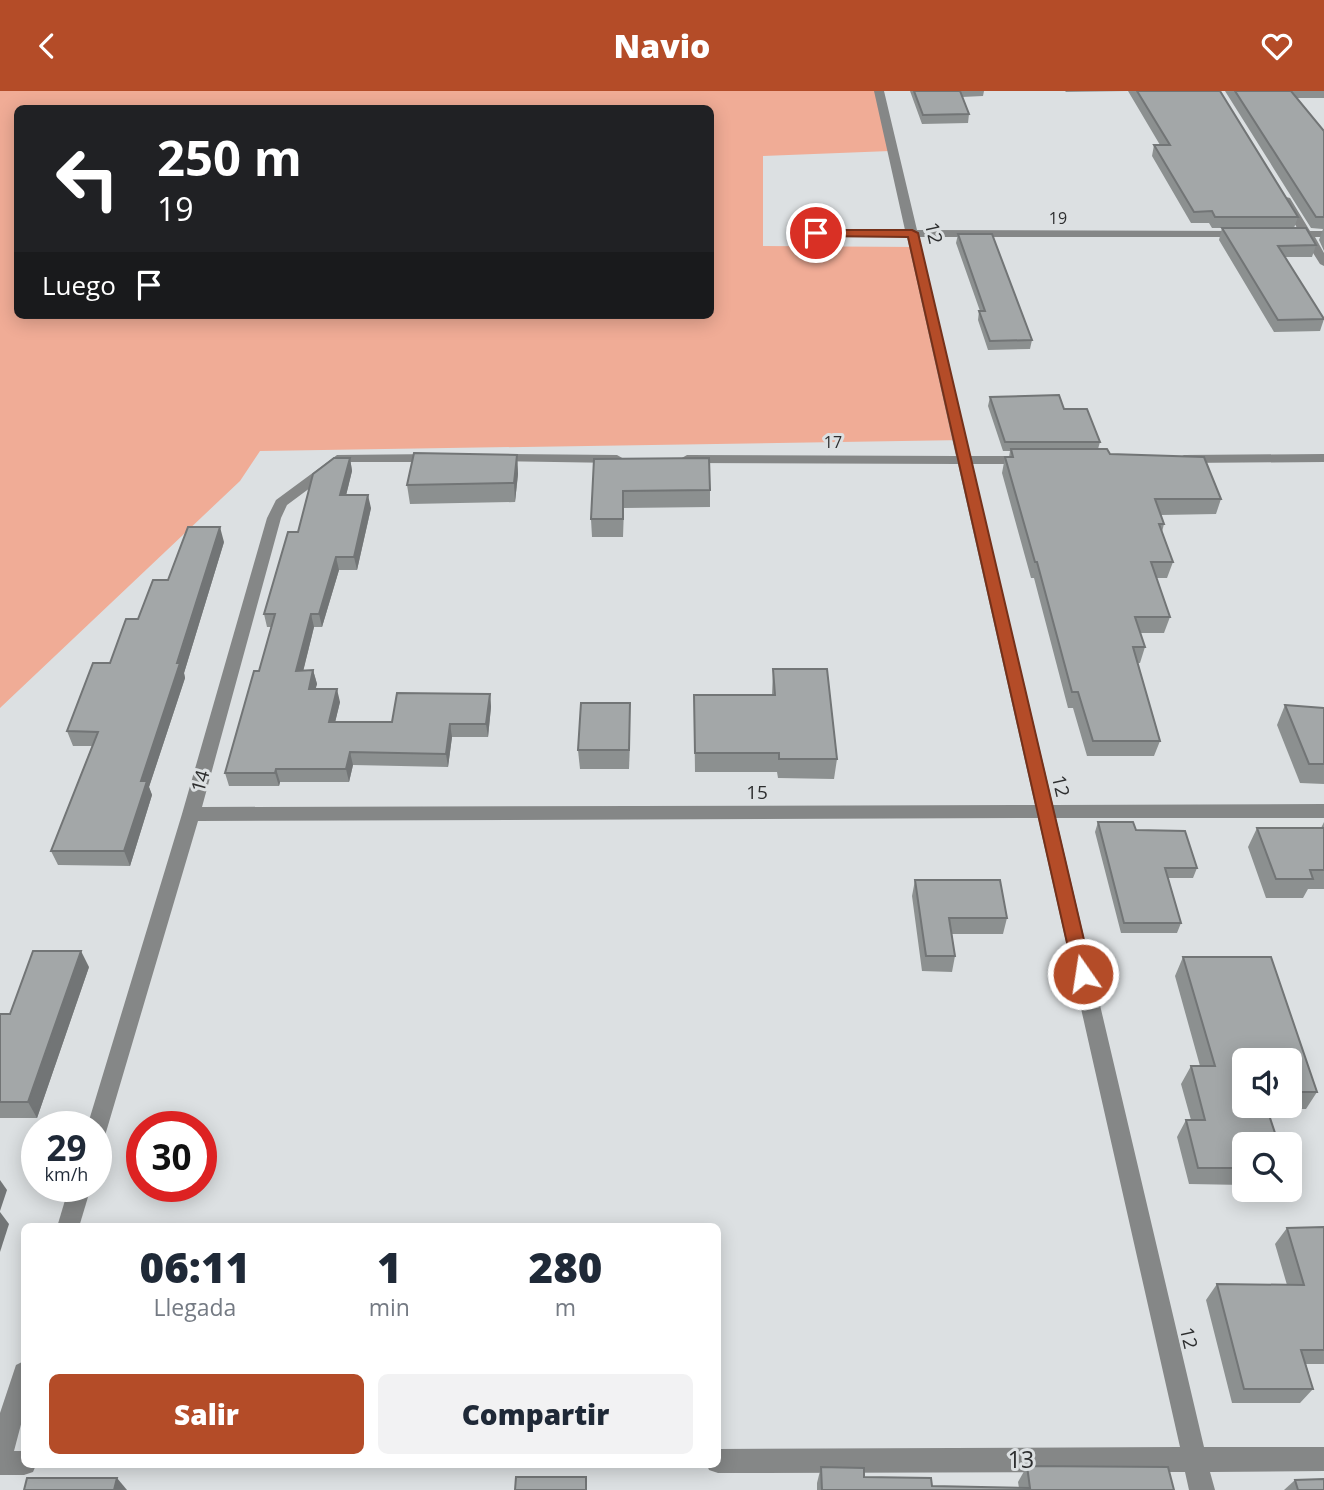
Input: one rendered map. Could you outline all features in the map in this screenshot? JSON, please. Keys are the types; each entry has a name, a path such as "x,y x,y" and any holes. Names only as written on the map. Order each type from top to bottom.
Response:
{"street":[{"name":"12","path":"879,91 1202,1490"},
{"path":"1280,190 1324,262"},
{"name":"19","path":"792,233 1253,234"},
{"path":"1266,234 1324,234"},
{"name":"14","path":"102,1111 191,814 274,518 281,503 342,458 453,458"},
{"path":"481,459 633,459"},
{"name":"17","path":"674,459 1048,460"},
{"path":"1172,459 1324,459"},
{"name":"15","path":"191,814 1324,811"},
{"path":"69,1223 76,1202"},
{"path":"0,1455 21,1383"},
{"name":"13","path":"721,1461 1324,1459"},
{"path":"0,1463 21,1463"}],"shaded area":[{"path":"0,91 875,91 890,151 763,156 763,246 918,247 964,440 260,451 240,481 0,708"}],"building":[{"path":"914,91 960,91 969,114 923,115"},
{"path":"1137,91 1220,91 1298,217 1215,217 1212,211 1194,212 1154,145 1170,145"},
{"path":"1235,91 1291,91 1324,131 1324,217 1316,217"},
{"path":"1222,228 1306,228 1316,245 1278,246 1324,319 1278,320"},
{"path":"958,234 992,234 1032,340 990,341 979,311 985,311"},
{"path":"1059,395 1064,409 1087,409 1100,442 1005,442 990,397"},
{"path":"1011,449 1107,449 1110,454 1204,457 1221,499 1155,499 1164,524 1159,524 1173,562 1151,562 1170,617 1135,617 1145,647 1133,647 1160,741 1093,741 1078,692 1072,692 1005,457 1013,457"},
{"path":"414,453 517,455 514,483 407,485"},
{"path":"334,458 350,458 340,495 368,495 354,557 336,557 319,614 311,614 296,671 313,670 309,689 337,689 329,722 392,722 397,693 490,694 486,724 450,724 446,754 350,752 346,769 276,769 275,773 225,773 254,671 259,671 275,614 264,614 288,532 298,532 313,474"},
{"path":"709,458 710,490 623,491 623,519 591,519 594,459"},
{"path":"188,527 220,527 177,663 180,663 141,781 147,781 124,851 51,851 98,732 67,731 93,663 110,663 126,619 138,619 153,580 168,580"},
{"path":"773,669 827,669 837,759 779,759 779,753 695,753 694,695 775,695"},
{"path":"581,703 630,703 629,750 578,750"},
{"path":"1285,705 1324,708 1324,764 1309,764"},
{"path":"1098,822 1133,822 1136,830 1185,831 1197,868 1165,868 1181,923 1124,923"},
{"path":"1257,828 1324,828 1324,870 1310,870 1313,879 1276,879"},
{"path":"915,880 1000,880 1007,918 949,918 955,956 926,956"},
{"path":"33,951 81,951 28,1102 0,1102 0,1014 10,1014"},
{"path":"1183,957 1271,957 1317,1092 1302,1092 1302,1048 1232,1048 1232,1118 1270,1118 1275,1132 1232,1132 1232,1168 1198,1168 1186,1120 1205,1120 1191,1066 1215,1066"},
{"path":"1324,1227 1324,1350 1301,1350 1313,1389 1244,1389 1217,1284 1304,1285 1287,1228"},
{"path":"1027,1466 1168,1467 1174,1490 822,1490 821,1467 864,1468 864,1477 931,1478 932,1486 1030,1488"},
{"path":"516,1477 586,1477 586,1490 515,1490"},
{"path":"27,1478 117,1478 114,1490 24,1490"},
{"path":"1324,1479 1324,1490 1298,1490 1295,1480"}],"route":[{"path":"816,233 912,233 1083,974"}]}
